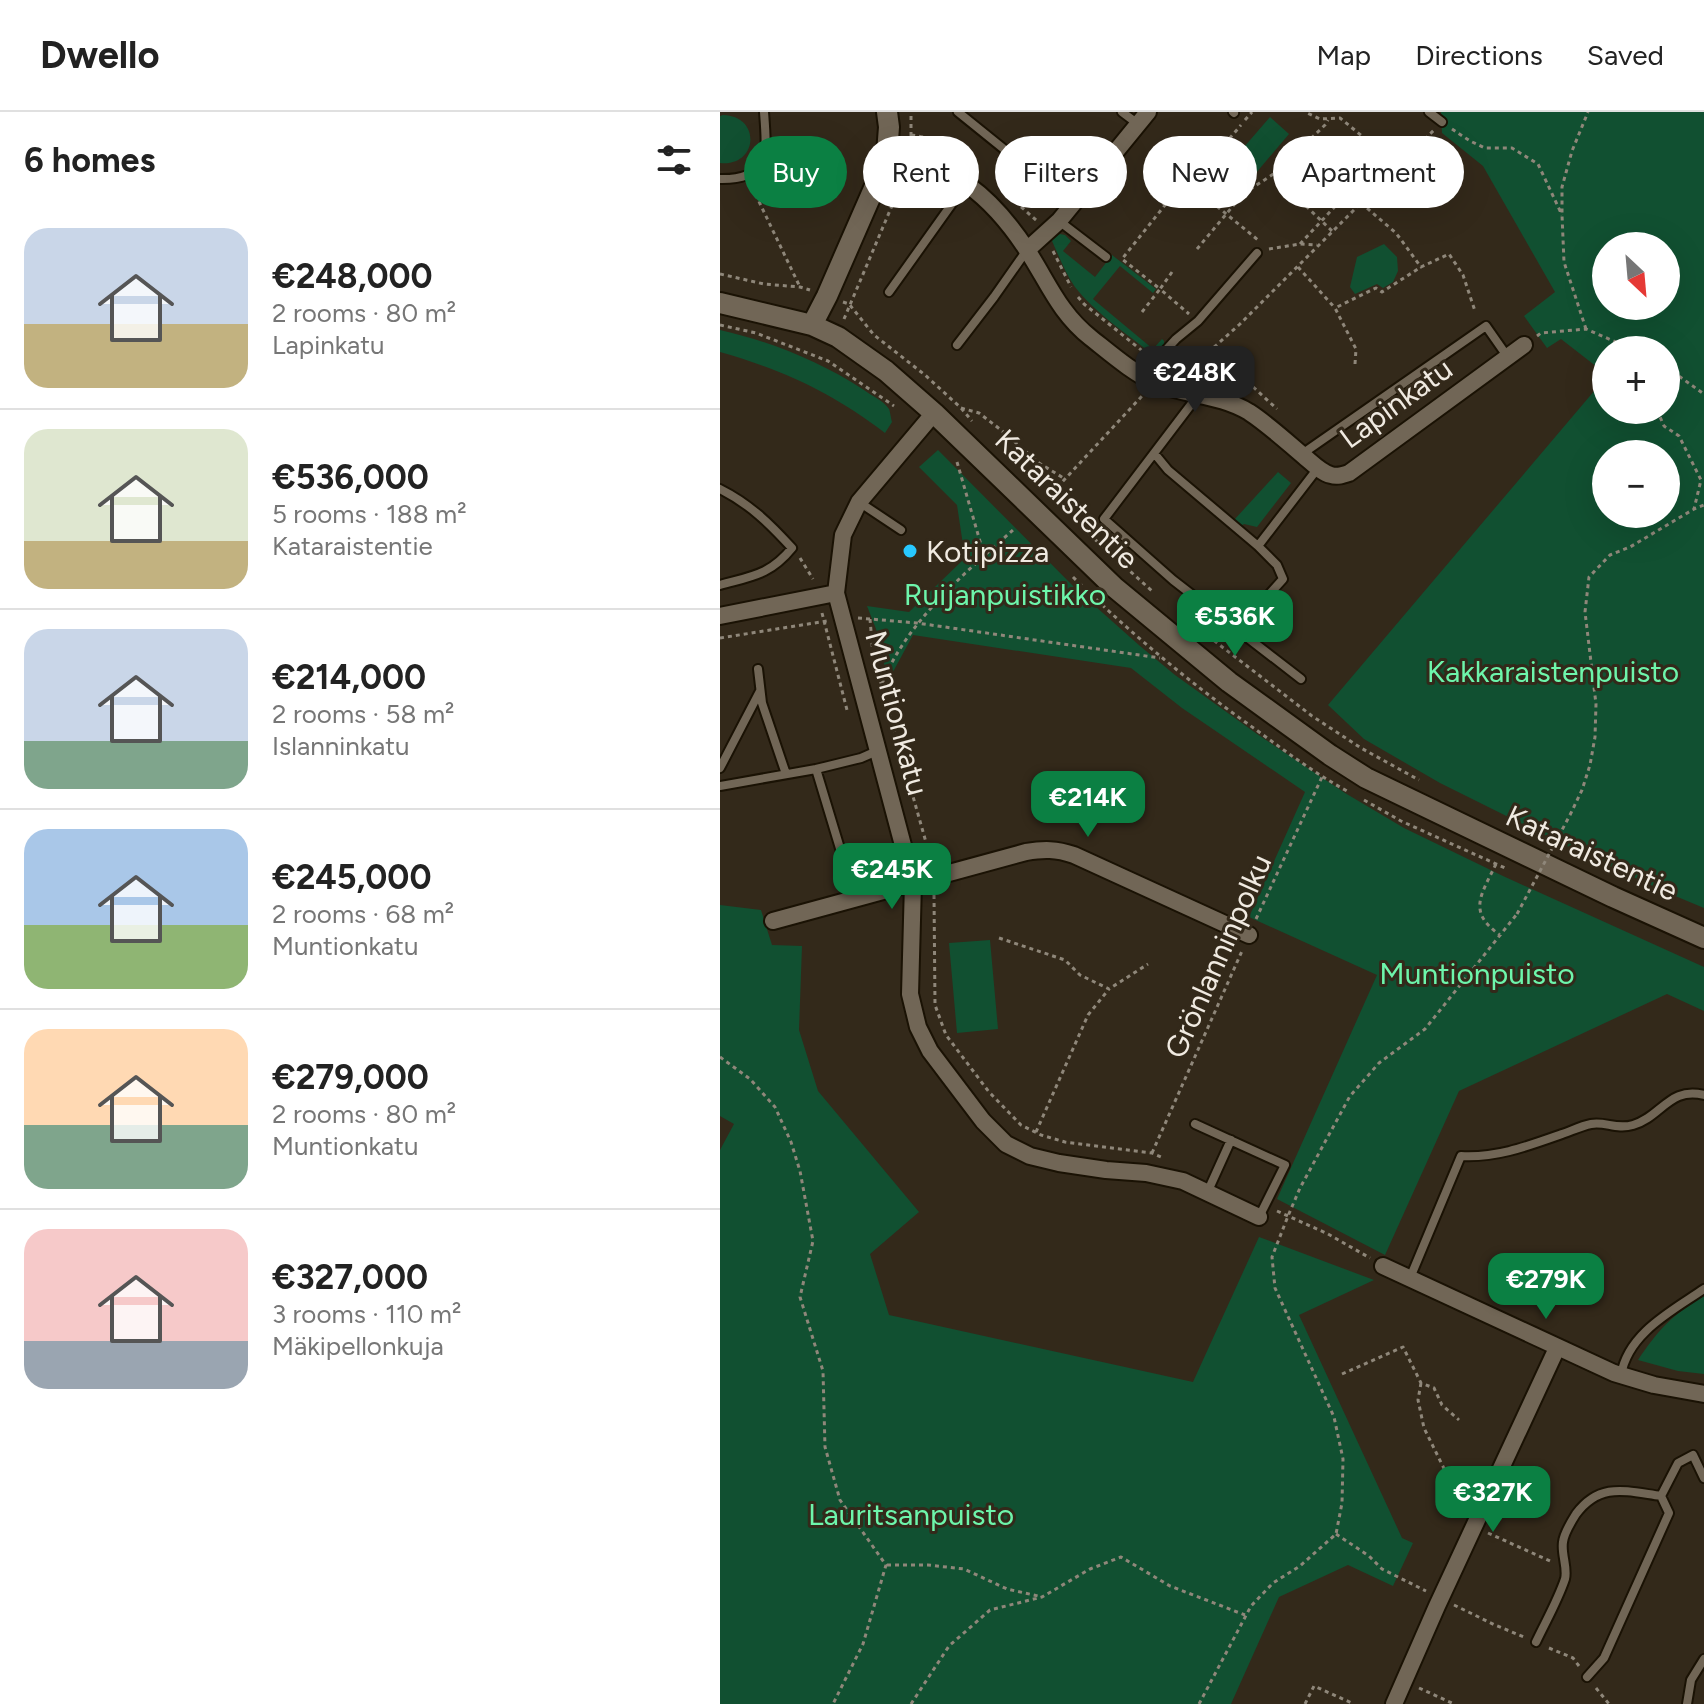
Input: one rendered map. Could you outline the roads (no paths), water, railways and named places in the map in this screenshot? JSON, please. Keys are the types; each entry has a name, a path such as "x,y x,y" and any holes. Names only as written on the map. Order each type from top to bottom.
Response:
{"street":[{"path":"887,112 888,136"},
{"path":"1127,137 1143,118"},
{"name":"Lapinkatu","path":"979,193 1027,250 1053,297 1087,335 1149,379 1218,398 1249,412 1318,468 1332,475 1349,473 1524,345"},
{"path":"812,325 865,208"},
{"path":"1027,250 1069,208"},
{"name":"Kataraistentie","path":"720,303 812,325 838,337 886,371 934,413 1114,587 1229,682 1330,755 1366,778 1704,938"},
{"name":"Muntionkatu","path":"934,413 859,502 843,535 836,593 913,883 910,994 918,1027 930,1051 983,1121 1006,1144 1030,1156 1059,1163 1146,1173 1183,1181 1207,1193 1262,1211"},
{"path":"720,616 836,593"},
{"path":"773,921 1026,852 1058,849 1249,935"},
{"path":"1383,1266 1621,1376 1704,1394"},
{"path":"1394,1704 1440,1598 1478,1529 1557,1348"}],"lane":[{"path":"720,179 747,176 761,165 767,151 764,112"},
{"path":"958,112 995,142"},
{"path":"1122,112 1143,118"},
{"path":"1429,112 1442,122"},
{"path":"889,292 949,208"},
{"path":"1059,221 1106,257"},
{"path":"957,345 1027,250"},
{"path":"1149,379 1176,339 1198,321 1257,253"},
{"path":"1302,454 1486,326 1507,356"},
{"path":"1199,394 1104,519 1173,580 1301,679"},
{"path":"1154,453 1168,470 1277,565 1283,579 1237,630"},
{"path":"1258,546 1318,468"},
{"path":"720,489 748,505 792,548 780,562 761,574 720,585"},
{"path":"859,502 901,530"},
{"path":"758,669 762,703 786,774"},
{"path":"720,768 760,691"},
{"path":"720,786 816,769 861,758 878,750"},
{"path":"816,769 855,898"},
{"path":"1410,1278 1461,1156 1480,1157 1512,1151 1593,1123 1630,1126 1649,1117 1673,1098 1687,1093 1704,1095"},
{"path":"1195,1124 1285,1165 1262,1211"},
{"path":"1207,1193 1231,1140"},
{"path":"1621,1376 1623,1363 1634,1343 1648,1328 1704,1289"},
{"path":"1661,1496 1678,1463 1693,1455 1704,1478"},
{"path":"1536,1642 1566,1575 1563,1540 1585,1502 1603,1491 1661,1496"},
{"path":"1587,1677 1604,1658 1669,1513 1661,1496"},
{"path":"1687,1704 1691,1680 1704,1659"}],"place":[{"name":"Kotipizza","path":"910,551"}],"park label":[{"name":"Ruijanpuistikko","path":"1005,594"},
{"name":"Kakkaraistenpuisto","path":"1553,671"},
{"name":"Muntionpuisto","path":"1477,973"},
{"name":"Lauritsanpuisto","path":"911,1514"}]}
